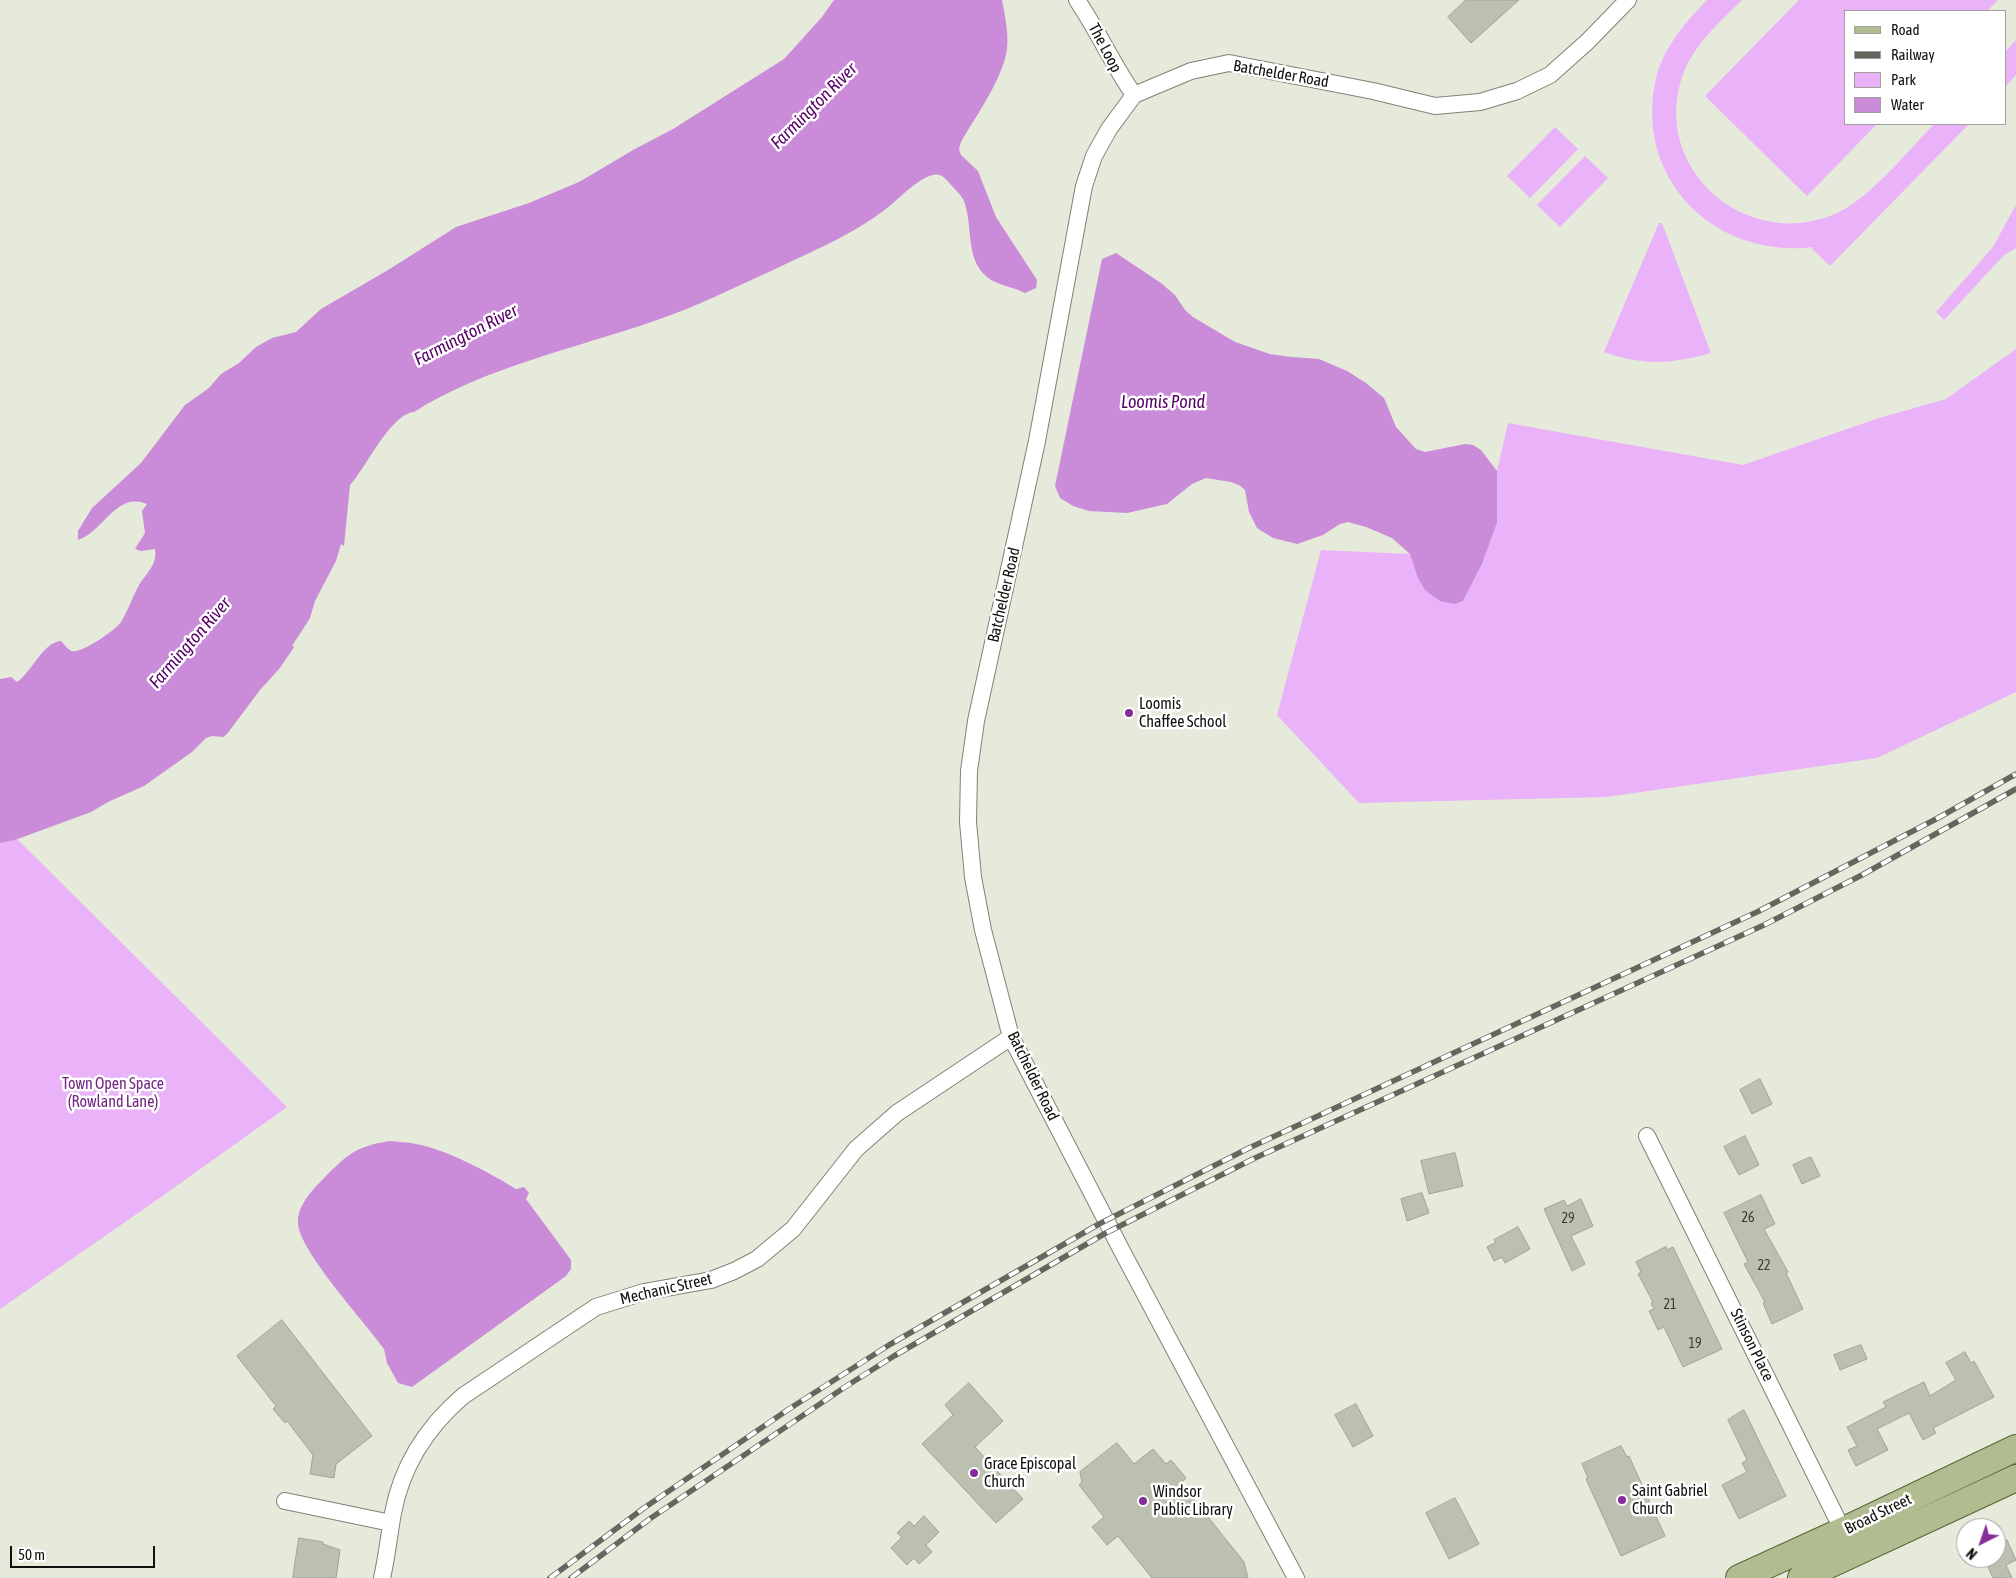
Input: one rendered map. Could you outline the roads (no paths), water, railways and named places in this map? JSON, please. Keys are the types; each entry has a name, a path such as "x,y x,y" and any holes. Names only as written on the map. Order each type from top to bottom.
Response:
{"main road":[{"name":"Broad Street","path":"1739,1578 2016,1448"},
{"name":"Broad Street","path":"1801,1578 2016,1478"}],"street":[{"name":"The Loop","path":"1077,0 1092,22 1121,77 1134,95"},
{"name":"Batchelder Road","path":"1296,1578 1123,1253 1011,1037 983,930 973,877 968,822 969,771 976,721 1037,441 1084,186 1098,149 1109,129 1134,95 1191,70 1229,63 1373,91 1435,106 1480,102 1517,91 1550,75 1587,42 1628,0"},
{"name":"Mechanic Street","path":"382,1578 398,1491 406,1468 417,1447 446,1411 463,1396 596,1308 644,1292 711,1280 757,1259 793,1229 846,1161 880,1126 1011,1037"},
{"name":"Stinson Place","path":"1647,1136 1855,1554"},
{"path":"285,1501 392,1523"}],"water":[{"name":"Farmington River","path":"834,0 1002,0 1007,35 1007,49 1003,66 993,88 961,142 959,149 961,155 978,171 996,217 1037,280 1036,288 1025,293 987,277 980,269 972,251 968,219 963,199 944,178 940,175 934,175 920,181 874,218 846,235 714,297 657,320 501,370 405,415 387,432 350,485 344,546 341,544 336,561 315,601 310,618 292,646 294,647 280,668 260,690 227,734 223,737 212,736 206,738 192,752 144,786 91,812 15,840 0,843 0,679 11,677 17,682 28,672 49,646 61,641 72,651 83,649 98,641 121,622 138,587 155,560 155,549 141,551 135,549 145,533 142,511 147,504 136,501 118,507 95,529 78,540 78,531 92,508 141,463 185,405 209,388 221,374 239,363 256,347 272,338 296,332 321,309 456,227 529,203 579,182 673,129 784,59 822,17"},
{"name":"Loomis Pond","path":"1116,253 1161,283 1175,295 1185,310 1193,317 1235,342 1270,354 1319,359 1347,371 1366,383 1384,398 1396,427 1416,449 1425,452 1465,444 1473,445 1481,450 1497,471 1497,523 1482,564 1463,601 1455,604 1440,601 1425,590 1417,576 1410,554 1392,538 1366,527 1348,522 1340,524 1323,535 1297,544 1273,538 1257,528 1249,512 1245,490 1231,482 1206,478 1192,484 1167,504 1127,513 1089,511 1073,506 1060,498 1055,486 1102,259"},
{"path":"389,1141 413,1143 441,1151 481,1169 516,1189 524,1187 529,1193 526,1199 571,1260 571,1269 566,1276 412,1387 398,1383 387,1363 384,1349 309,1251 301,1235 298,1223 300,1210 306,1198 339,1163 360,1149"}],"railway":[{"path":"550,1578 644,1508 789,1409 889,1345 1099,1224 1249,1148 1757,912 1938,818 2016,774"},
{"path":"571,1578 651,1518 845,1387 894,1356 1104,1234 1255,1158 1764,925 1862,875 2016,789"}],"place":[{"name":"Loomis Chaffee School","path":"1129,713"},
{"name":"Grace Episcopal Church","path":"974,1473"},
{"name":"Saint Gabriel Church","path":"1622,1500"},
{"name":"Windsor Public Library","path":"1143,1501"}],"park label":[{"name":"Town Open Space (Rowland Lane)","path":"113,1093"}]}
